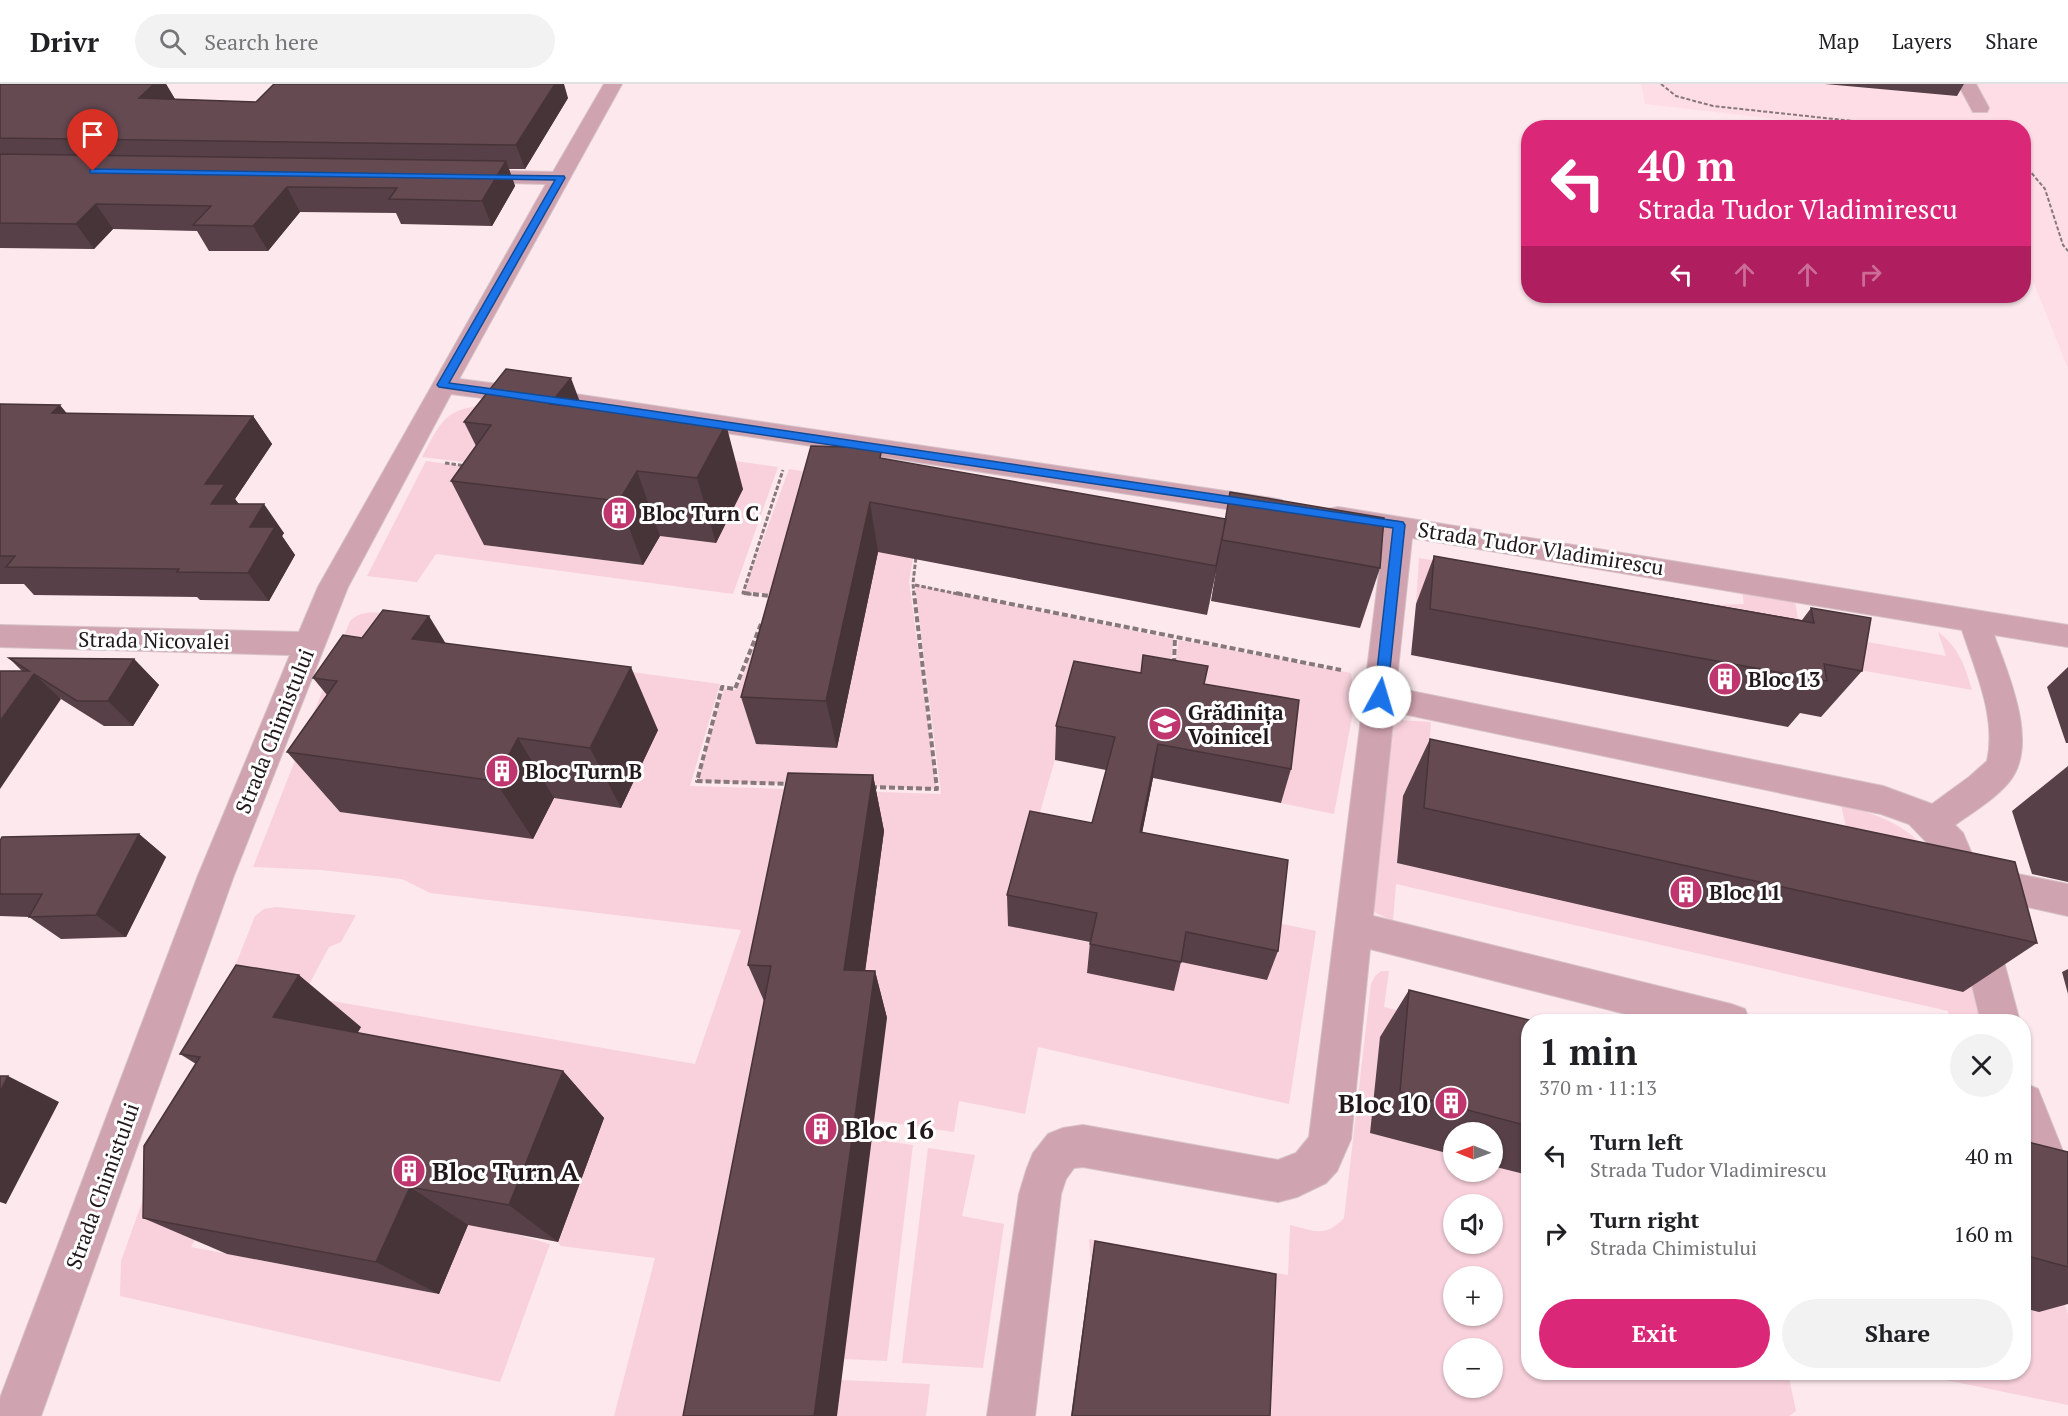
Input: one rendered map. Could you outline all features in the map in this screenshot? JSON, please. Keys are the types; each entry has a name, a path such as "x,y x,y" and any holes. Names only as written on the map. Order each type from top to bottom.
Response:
{"street":[{"name":"Strada Chimistului","path":"17,1416 215,878 333,587 443,385 613,84"},
{"path":"1967,84 1980,108"},
{"path":"453,176 561,178"},
{"name":"Strada Tudor Vladimirescu","path":"443,385 804,436 1399,525 2068,636"},
{"path":"1011,1416 1040,1194 1048,1168 1064,1149 1083,1146 1278,1181 1296,1178 1312,1168 1324,1156 1330,1139 1399,525"},
{"path":"1931,823 1982,786 2003,766 2007,745 2005,726 1974,620"},
{"name":"Strada Nicovalei","path":"0,636 309,644"},
{"path":"1380,697 1883,800 1921,814 1951,844 1964,878 1999,1014"},
{"path":"1964,878 2068,900"},
{"path":"1354,928 1699,1014"},
{"path":"2031,1122 2068,1220"}],"path":[{"path":"1661,84 1676,96 1713,106 1843,120"},
{"path":"2031,173 2045,189 2063,245 2068,251"},
{"path":"769,607 773,596 743,593 779,478 804,436"},
{"path":"436,462 468,466"},
{"path":"869,787 937,789 913,583 917,548"},
{"path":"915,585 1351,673 1380,697"},
{"path":"764,617 735,689 722,687 697,781 800,785"},
{"path":"1173,671 1175,637"}],"shaded area":[{"path":"1641,84 2068,84 2068,369 2031,276 2031,120 1783,120 1645,104"},
{"path":"479,406 488,465 422,457 437,429 449,416 467,408"},
{"path":"595,442 778,467 733,594 436,554 417,582 367,576 426,461 491,470 485,545 643,565"},
{"path":"789,469 925,491 909,581 937,789 697,781 724,689 737,690 775,595 744,591","holes":["888,499 837,748 756,744"]},
{"path":"1419,558 1712,605 1744,604 1742,592 1795,601 1800,630 1946,656 1938,632 1956,651 1964,665 1972,690 1775,655 1416,604"},
{"path":"915,585 1173,639 1170,682 1172,682 1179,640 1351,673 1355,701 1334,814 1281,803 1073,696 1008,925 1179,962 1273,922 1316,931 1289,1104 1038,1047 1025,1114 959,1101 954,1132 874,1120 887,1019 718,1416 614,1416 655,1258 561,1246 558,1242 604,1118 316,1105 360,1027 272,1105 191,1247 439,1294 468,1225 512,1233 550,1244 500,1382 120,1296 121,1261 150,1180 255,916 264,909 276,907 356,915 341,942 329,947 303,996 695,1064 741,930 430,893 402,879 321,870 253,867 350,621 365,613 394,614 380,638 720,684 690,786 941,794"},
{"path":"1398,720 1431,722 1429,748 1768,946 1962,992 1848,835 1841,805 1888,821 1913,836 1934,860 1943,875 1979,1014 1949,1014 1948,1011 1396,884 1393,921 1376,913 1368,905 1390,723"},
{"path":"1381,971 1389,971 1384,1007 1521,1041 1381,1037 1370,1132 1443,1152 1443,1182 1503,1182 1503,1169 1521,1173 1521,1380 1789,1380 1796,1411 1789,1416 1253,1416 1091,1266 1089,1239 1288,1275 1290,1225 1313,1231 1325,1231 1344,1218 1371,984"},
{"path":"871,1139 913,1145 887,1361 844,1359"},
{"path":"928,1148 975,1155 962,1216 1004,1224 983,1368 902,1363"},
{"path":"2031,1200 2068,1314 2068,1405 1945,1380 2031,1380"},
{"path":"841,1380 930,1384 926,1416 837,1416"}],"building":[{"path":"0,84 154,84 139,98 256,102 274,84 555,84 516,145 0,138"},
{"path":"0,154 506,161 482,201 389,199 397,188 287,187 253,226 193,225 211,206 96,204 76,224 0,223"},
{"path":"506,369 571,378 550,404 726,424 697,478 637,471 619,501 451,481 491,425 464,422"},
{"path":"0,404 60,405 52,413 253,416 205,484 225,484 211,504 264,504 250,527 275,527 248,573 177,572 179,569 6,567 15,556 0,556"},
{"path":"811,446 882,448 880,458 1226,519 1216,566 870,502 826,701 741,697"},
{"path":"1230,492 1384,518 1380,568 1222,540"},
{"path":"1434,556 1814,623 1811,608 1871,618 1862,671 1824,664 1827,681 1430,609"},
{"path":"383,610 429,616 412,639 631,667 590,748 518,738 495,781 287,752 337,681 313,678 343,635 362,638"},
{"path":"1143,655 1208,666 1204,684 1299,700 1291,769 1158,744 1140,832 1288,860 1278,951 1186,932 1181,962 1090,944 1097,913 1007,895 1030,811 1092,823 1115,737 1056,726 1074,661 1141,673"},
{"path":"9,658 134,659 108,701 77,701 34,674 0,721 0,671 29,671"},
{"path":"1430,739 2015,862 2037,943 1424,808"},
{"name":"Bloc 16","path":"788,773 873,775 844,970 875,971 814,1416 683,1416 771,966 748,965"},
{"path":"139,834 96,915 29,917 42,894 0,894 0,841 2,837"},
{"path":"236,965 299,975 273,1017 563,1071 509,1205 410,1187 376,1262 143,1218 144,1146 200,1057 180,1054"},
{"path":"1409,990 1521,1018 1521,1124 1400,1092"},
{"path":"0,1076 8,1076 0,1092"},
{"path":"2031,1143 2068,1152 2068,1267 2031,1257"},
{"path":"1095,1241 1276,1274 1270,1416 1072,1416"}],"place":[{"name":"Bloc Turn C","path":"619,513"},
{"name":"Bloc 13","path":"1725,679"},
{"name":"Grădinița Voinicel","path":"1165,724"},
{"name":"Bloc Turn B","path":"502,771"},
{"name":"Bloc 11","path":"1686,892"},
{"name":"Bloc 10","path":"1451,1103"},
{"name":"Bloc 16","path":"821,1129"},
{"name":"Bloc Turn A","path":"409,1171"}],"route":[{"path":"93,171 561,178 443,385 532,396 1399,525 1380,697"}]}
